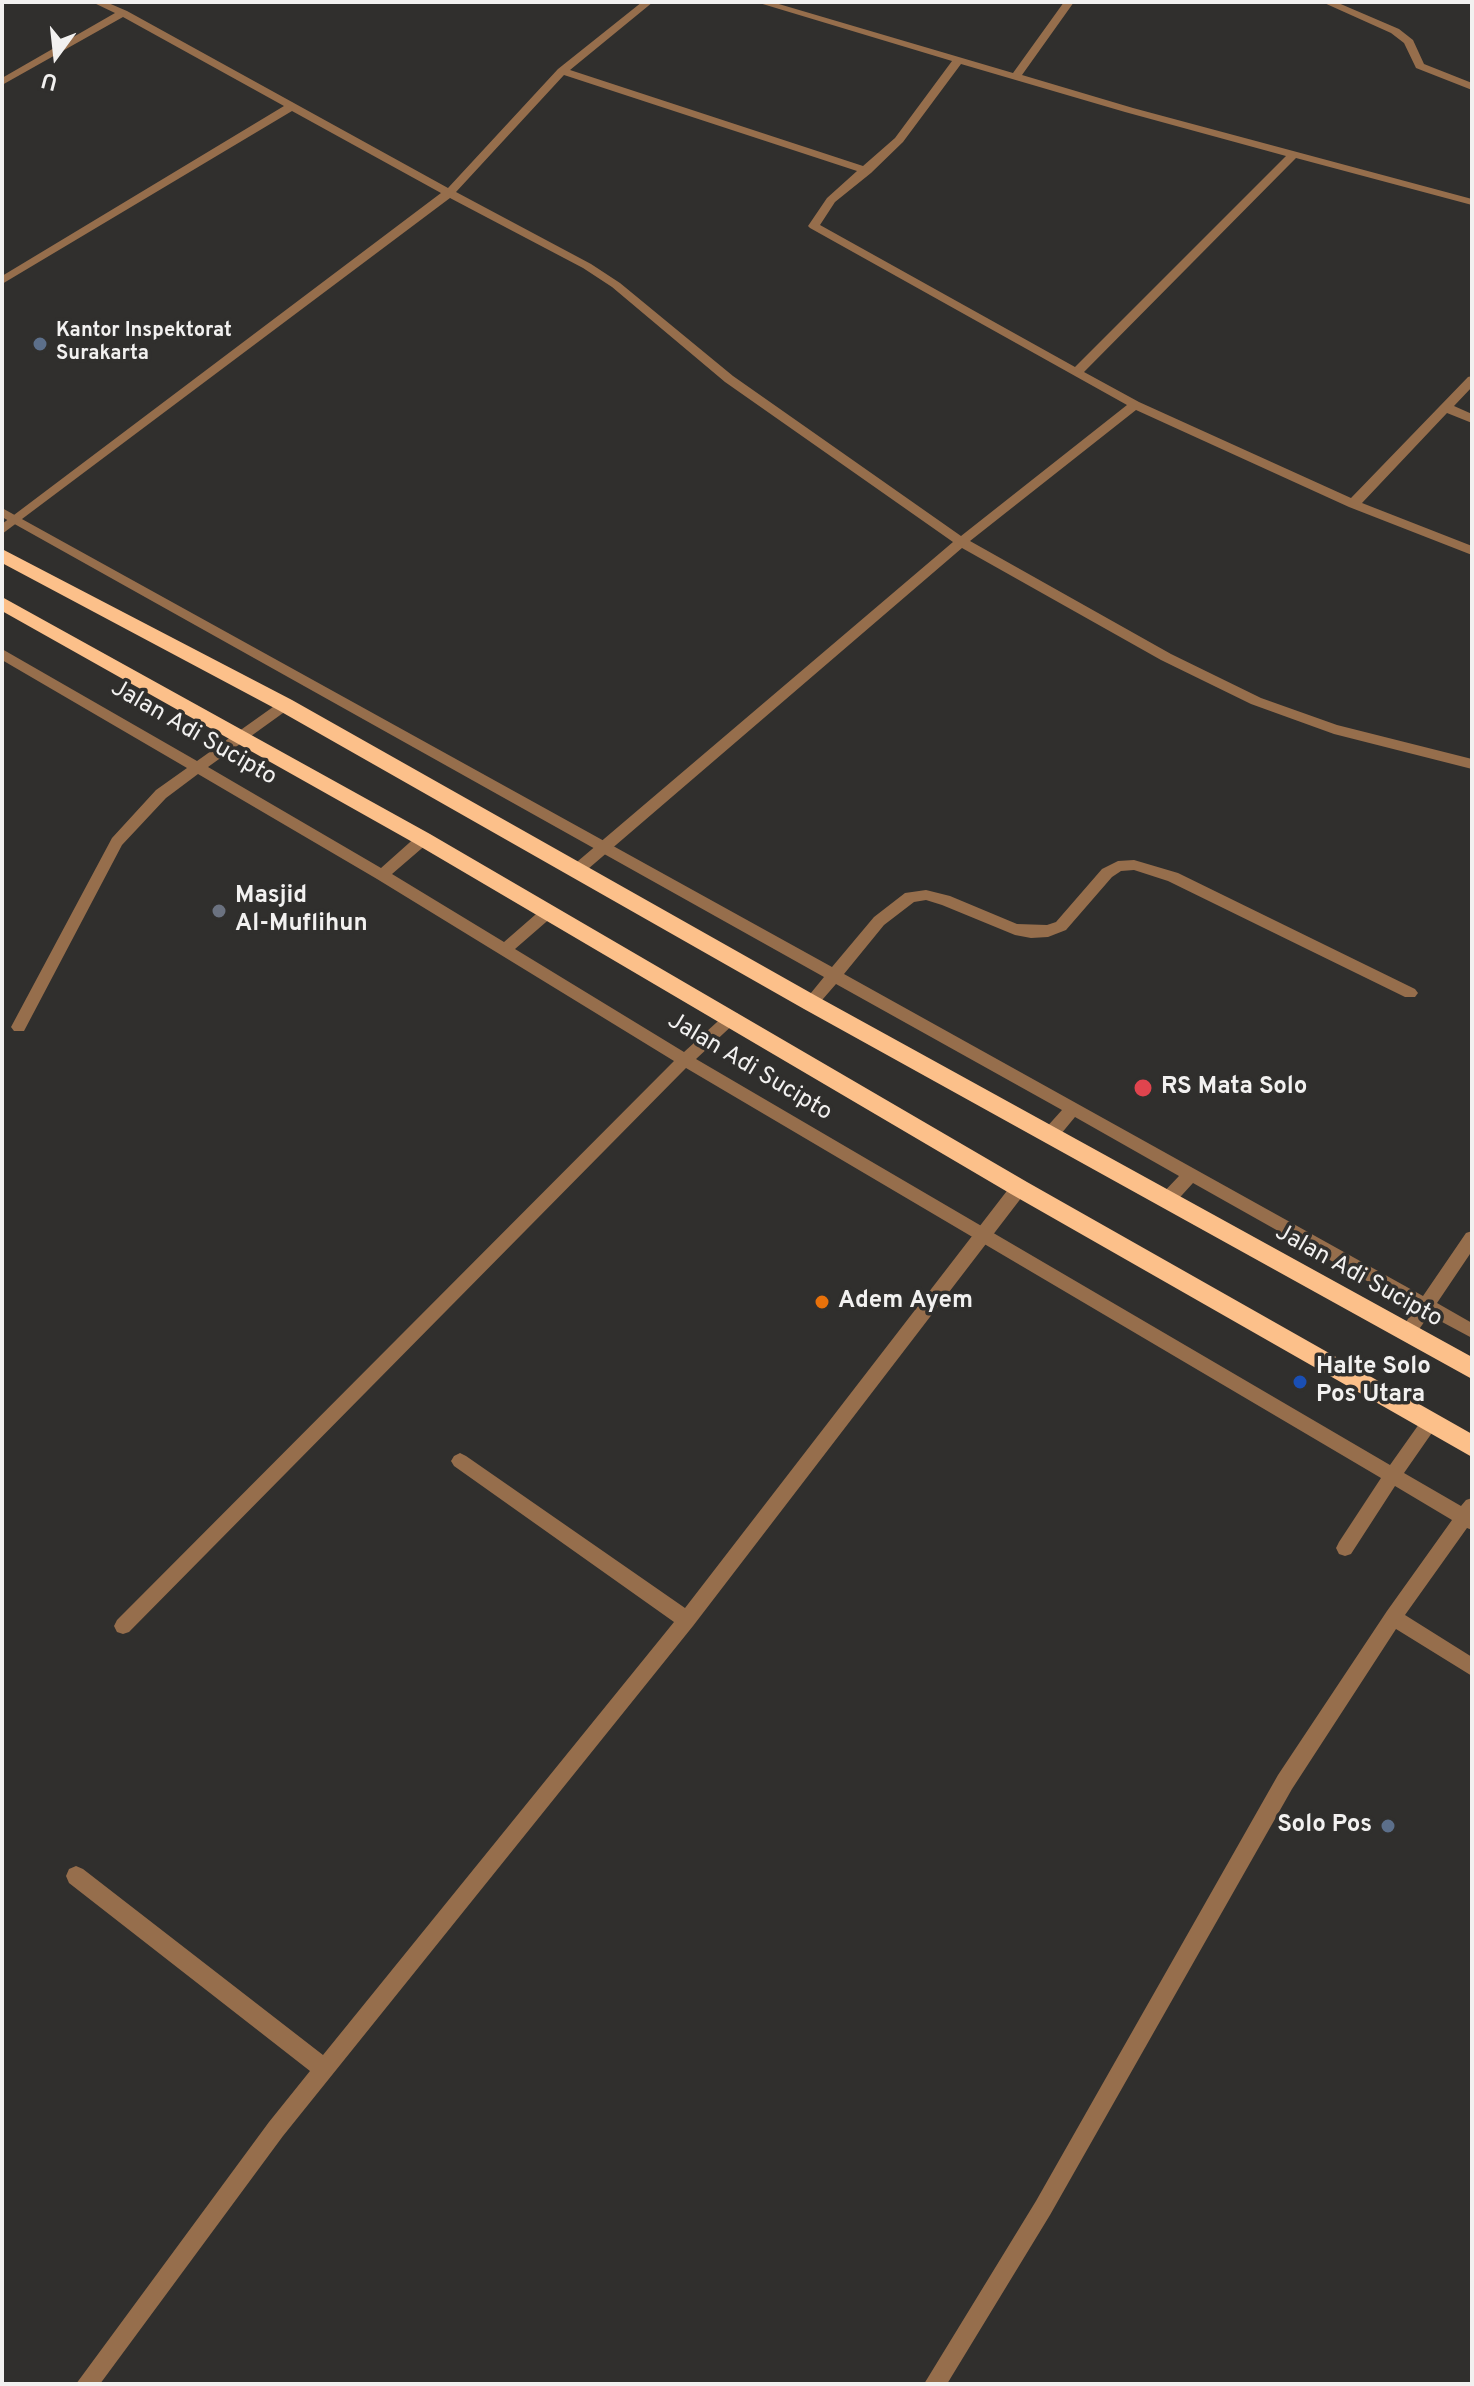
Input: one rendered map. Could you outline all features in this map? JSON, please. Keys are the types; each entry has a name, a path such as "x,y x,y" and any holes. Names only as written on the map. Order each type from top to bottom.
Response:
{"highway":[{"name":"Jalan Adi Sucipto","path":"2,555 285,705 811,1003 1472,1369"},
{"name":"Jalan Adi Sucipto","path":"2,603 423,839 732,1017 1019,1188 1472,1446"}],"street":[{"path":"97,2 123,13 449,193 550,244 616,285 729,379 961,542 1166,657 1256,701 1334,729 1472,764"},
{"path":"2,530 9,516 449,193 562,71 648,2"},
{"path":"761,2 1129,110 1472,202"},
{"path":"1016,76 1069,2"},
{"path":"1327,2 1395,31 1409,42 1420,66 1472,87"},
{"path":"2,82 123,13"},
{"path":"959,59 924,110 867,171 831,200 814,226 1135,405 1353,504 1472,551"},
{"path":"562,71 867,171"},
{"path":"2,281 292,106"},
{"path":"1077,372 1295,153"},
{"path":"1353,504 1472,380"},
{"path":"576,871 961,542 1135,405"},
{"path":"1447,408 1472,419"},
{"name":"Jalan Adi Sucipto","path":"9,516 1472,1331"},
{"name":"Jalan Adi Sucipto","path":"2,654 382,875 981,1236 1391,1476 1470,1515"},
{"path":"19,1027 117,842 161,794 285,705"},
{"path":"382,875 423,839"},
{"path":"811,1003 879,921 910,897 926,895 945,900 1015,929 1048,931 1061,926 1107,873 1118,866 1134,865 1173,877 1410,993"},
{"path":"506,949 548,912"},
{"path":"123,1626 654,1088 732,1017"},
{"path":"1050,1135 1073,1108"},
{"path":"1166,1201 1191,1174"},
{"path":"87,2384 324,2069 687,1620 1019,1188"},
{"path":"1407,1333 1472,1238"},
{"path":"1345,1548 1430,1422"},
{"path":"460,1461 687,1620"},
{"path":"935,2384 1043,2208 1285,1782 1393,1617 1470,1515"},
{"path":"1393,1617 1472,1667"},
{"path":"76,1876 324,2069"}],"place":[{"name":"Kantor Inspektorat Surakarta","path":"40,344"},
{"name":"Masjid Al-Muflihun","path":"219,911"},
{"name":"RS Mata Solo","path":"1143,1088"},
{"name":"Adem Ayem","path":"822,1302"},
{"name":"Halte Solo Pos Utara","path":"1300,1382"},
{"name":"Solo Pos","path":"1388,1826"}]}
